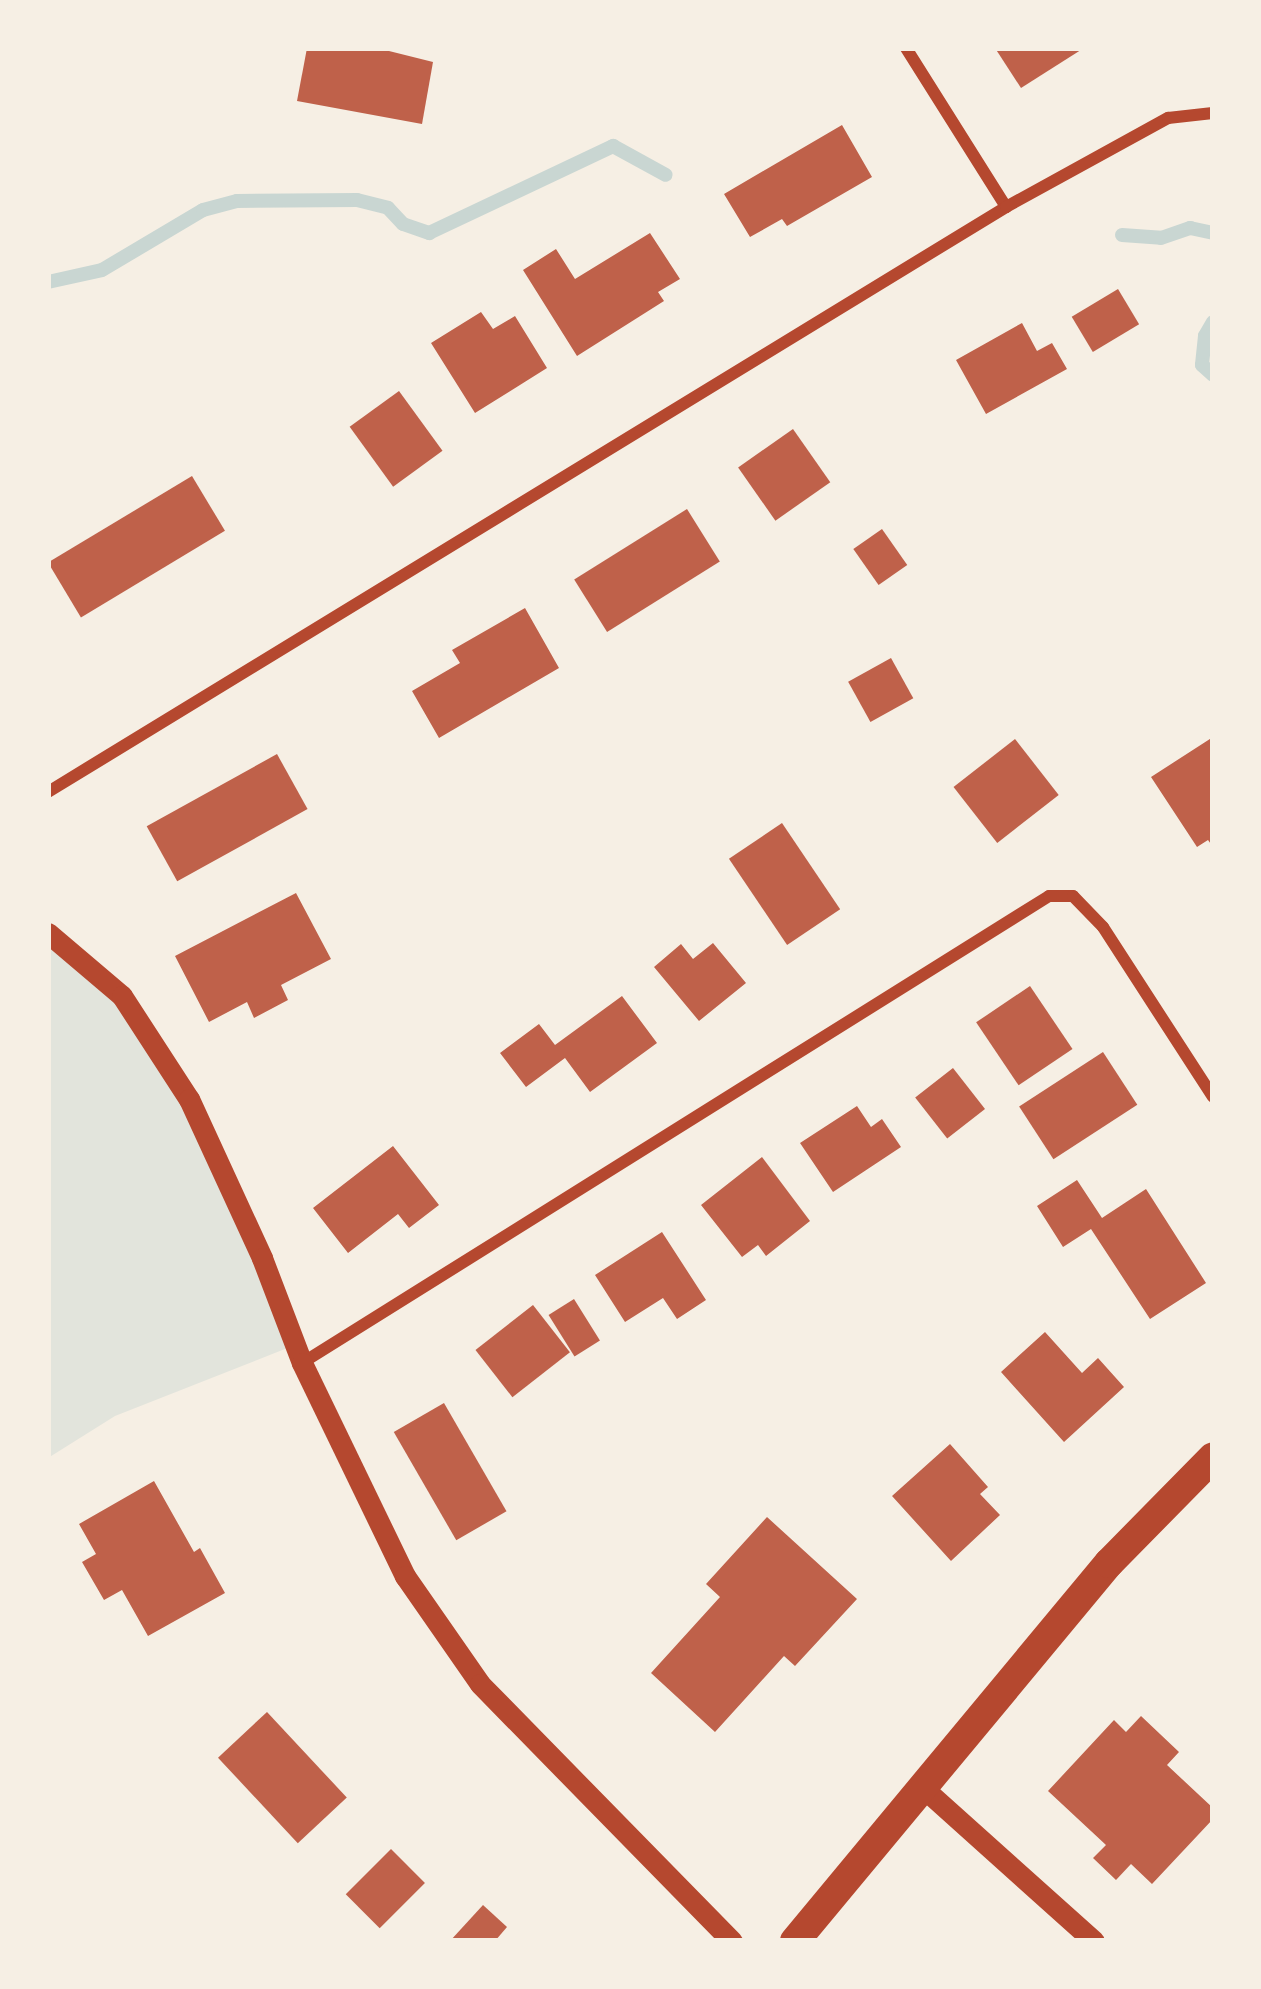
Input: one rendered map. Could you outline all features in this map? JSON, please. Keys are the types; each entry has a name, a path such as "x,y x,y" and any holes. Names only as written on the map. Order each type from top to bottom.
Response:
{"main road":[{"path":"795,1941 1109,1563 1213,1457"}],"street":[{"path":"906,48 1006,207"},
{"path":"48,792 1006,207 1168,118 1213,113"},
{"path":"302,1363 1049,896 1073,896 1103,927 1213,1097"},
{"path":"48,933 122,996 189,1099 262,1258 302,1363 405,1576 480,1684 732,1941"},
{"path":"921,1786 1094,1941"}],"shaded area":[{"path":"48,943 131,1014 198,1118 295,1345 115,1416 48,1458"}],"building":[{"path":"307,48 377,48 433,62 422,124 297,101"},
{"path":"995,48 1084,48 1021,88"},
{"path":"842,125 872,177 787,226 782,219 750,237 724,194"},
{"path":"650,233 680,279 658,292 664,301 577,356 523,270 556,249 575,279"},
{"path":"1118,289 1139,324 1093,352 1072,317"},
{"path":"481,312 493,329 515,316 547,368 475,413 431,343"},
{"path":"1022,323 1037,351 1052,343 1067,369 986,414 956,360"},
{"path":"399,391 442,451 393,487 350,427"},
{"path":"793,429 830,482 775,521 738,467"},
{"path":"192,476 225,531 81,617 48,563"},
{"path":"687,509 720,562 607,632 574,579"},
{"path":"882,529 907,565 879,585 853,549"},
{"path":"525,608 559,668 439,738 412,691 460,663 452,650"},
{"path":"891,658 913,698 870,722 848,682"},
{"path":"1213,737 1213,847 1208,840 1197,847 1151,777"},
{"path":"1015,739 1059,795 997,843 954,787"},
{"path":"277,754 308,809 177,881 147,826"},
{"path":"782,823 840,909 787,945 729,859"},
{"path":"296,893 331,959 281,985 288,1000 254,1018 247,1002 209,1022 175,956"},
{"path":"713,943 746,983 699,1021 654,967 681,944 693,959"},
{"path":"1030,986 1072,1049 1019,1085 976,1022"},
{"path":"622,996 657,1043 590,1092 565,1058 526,1087 500,1053 539,1024 555,1045"},
{"path":"1103,1052 1137,1105 1053,1159 1019,1106"},
{"path":"953,1068 985,1109 947,1139 915,1098"},
{"path":"857,1106 871,1127 882,1119 901,1147 833,1192 800,1143"},
{"path":"393,1146 439,1205 409,1228 398,1214 348,1253 313,1208"},
{"path":"762,1157 810,1221 766,1256 758,1245 742,1257 701,1205"},
{"path":"1077,1180 1102,1218 1146,1189 1206,1283 1150,1319 1091,1229 1063,1247 1037,1206"},
{"path":"662,1232 706,1300 677,1319 663,1298 625,1322 595,1275"},
{"path":"574,1299 600,1341 575,1356 549,1315"},
{"path":"533,1305 570,1352 512,1397 475,1350"},
{"path":"1045,1332 1082,1373 1098,1358 1124,1387 1064,1442 1001,1372"},
{"path":"444,1403 506,1511 456,1540 394,1432"},
{"path":"950,1444 988,1487 980,1494 1000,1515 951,1561 892,1496"},
{"path":"154,1481 194,1552 200,1548 225,1593 148,1636 122,1590 104,1600 82,1562 96,1554 79,1524"},
{"path":"767,1517 857,1599 795,1666 784,1656 715,1732 651,1673 720,1597 706,1584"},
{"path":"267,1712 347,1798 298,1843 218,1758"},
{"path":"1141,1716 1179,1752 1167,1765 1213,1808 1213,1819 1152,1884 1131,1864 1116,1880 1093,1858 1106,1845 1048,1791 1114,1720 1126,1732"},
{"path":"391,1849 425,1883 380,1928 346,1894"},
{"path":"483,1905 507,1927 495,1941 450,1941"}],"waterway":[{"path":"48,282 102,270 203,210 237,201 357,200 388,208 403,224 429,233 613,146 666,175"},
{"path":"1122,235 1161,238 1190,228 1213,233"},
{"path":"1213,322 1205,336 1202,365 1213,375"}]}
